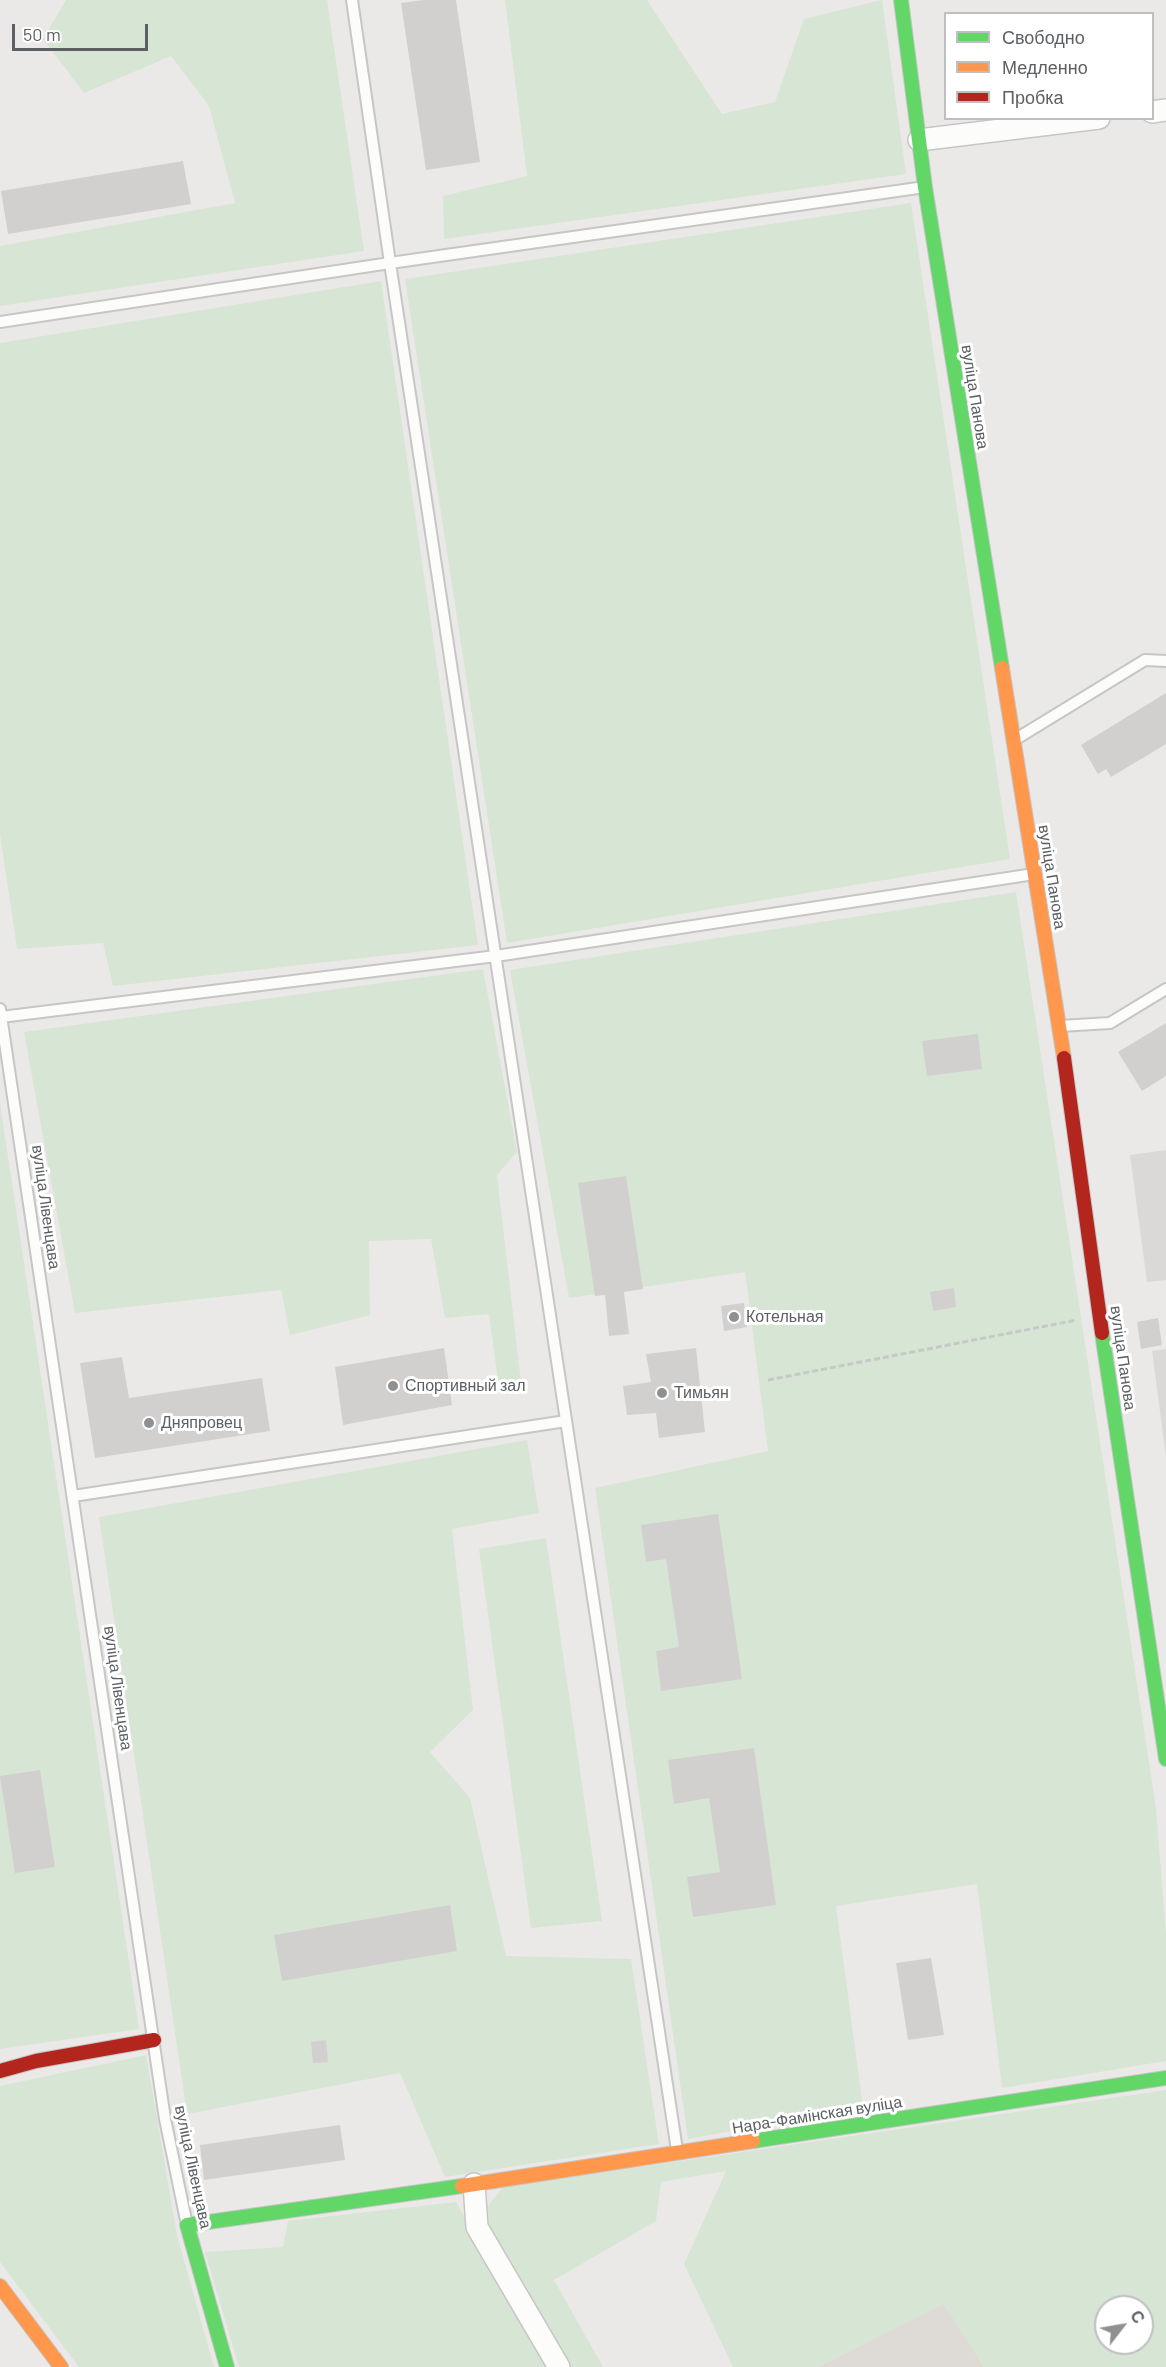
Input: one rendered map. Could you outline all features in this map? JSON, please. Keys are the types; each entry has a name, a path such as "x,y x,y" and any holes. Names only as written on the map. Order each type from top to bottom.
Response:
{"street":[{"name":"вуліца Панова","path":"901,0 925,188 1060,1026 1166,1759"},
{"path":"919,140 1083,120"},
{"path":"0,2071 36,2061 154,2040"},
{"name":"Нара-Фамінская вуліца","path":"187,2225 474,2184 1166,2078"},
{"path":"474,2184 477,2227 559,2367"},
{"name":"вуліца Лівенцава","path":"187,2225 227,2367"},
{"path":"0,2286 61,2367"}],"lane":[{"path":"352,0 390,264 677,2153"},
{"path":"0,322 925,188"},
{"path":"1013,741 1145,660 1166,661"},
{"path":"1,1013 496,956 1035,874"},
{"path":"1060,1026 1110,1023 1166,989"},
{"name":"вуліца Лівенцава","path":"1,1013 165,2119 187,2225"},
{"path":"73,1496 566,1420"}],"path":[{"path":"768,1380 1100,1315"}],"shaded area":[{"path":"1166,1150 1166,1280 1147,1282 1130,1155"},
{"path":"1166,1349 1166,1457 1152,1351"},
{"path":"944,2303 984,2367 818,2367"}],"green space":[{"path":"66,0 327,0 364,251 0,306 0,246 235,203 209,106 171,56 84,93 43,39"},
{"path":"505,0 647,0 722,114 775,102 804,19 882,0 906,174 444,239 443,196 527,176"},
{"path":"911,203 1010,859 507,943 405,279"},
{"path":"381,281 478,945 113,986 103,943 17,949 0,834 0,343"},
{"path":"1016,892 1156,1808 1166,1934 1166,2061 1002,2088 977,1884 836,1906 863,2107 688,2139 595,1488 768,1451 745,1272 569,1298 510,970"},
{"path":"483,969 517,1152 497,1175 521,1382 498,1381 489,1314 445,1318 431,1239 369,1241 370,1315 290,1335 281,1290 75,1313 24,1032"},
{"path":"0,1103 139,2029 0,2049"},
{"path":"527,1440 539,1513 452,1529 473,1710 430,1752 470,1798 506,1956 631,1959 659,2144 445,2177 400,2073 187,2114 99,1517"},
{"path":"546,1538 602,1921 531,1928 479,1549"},
{"path":"146,2055 177,2235 214,2367 79,2367 0,2262 0,2086"},
{"path":"1166,2090 1166,2367 984,2367 944,2304 818,2367 733,2367 684,2264 726,2171 661,2182 656,2221 554,2280 603,2367 572,2367 493,2236 485,2210 503,2187"},
{"path":"456,2202 551,2367 239,2367 205,2252 283,2247 288,2221"}],"building":[{"path":"456,0 480,162 426,170 401,3"},
{"path":"183,161 191,204 8,234 1,191"},
{"path":"1166,693 1166,744 1111,777 1106,769 1098,774 1081,745"},
{"path":"1166,1023 1166,1076 1142,1091 1118,1052"},
{"path":"978,1034 982,1069 927,1076 922,1041"},
{"path":"626,1176 643,1289 624,1292 629,1334 609,1336 605,1295 595,1296 578,1183"},
{"path":"954,1288 956,1307 933,1311 930,1292"},
{"name":"Котельная","path":"744,1303 747,1327 724,1331 721,1306"},
{"path":"1158,1318 1162,1345 1141,1349 1137,1322"},
{"name":"Спортивный зал","path":"444,1348 452,1405 343,1425 335,1367"},
{"name":"Тимьян","path":"696,1348 705,1432 659,1438 656,1413 627,1415 623,1386 651,1382 646,1354"},
{"path":"122,1357 129,1398 262,1378 270,1431 95,1458 80,1363"},
{"path":"718,1514 742,1679 661,1691 656,1651 679,1647 666,1559 646,1562 641,1525"},
{"path":"754,1748 776,1905 693,1917 687,1877 720,1872 709,1798 674,1804 668,1760"},
{"path":"40,1770 55,1867 15,1873 0,1776"},
{"path":"450,1905 457,1951 282,1981 274,1935"},
{"path":"931,1958 944,2035 908,2040 896,1963"},
{"path":"326,2040 328,2062 313,2063 311,2042"},
{"path":"340,2125 345,2160 204,2180 200,2145"}],"traffic: fast":[{"path":"901,0 925,187 1002,668"},
{"path":"1102,1333 1166,1759"},
{"path":"753,2141 1166,2078"},
{"path":"227,2367 187,2225 462,2186"}],"traffic: slow":[{"path":"1002,668 1064,1058"},
{"path":"462,2186 753,2141"},
{"path":"0,2286 61,2367"}],"traffic: jam":[{"path":"1064,1058 1102,1333"},
{"path":"0,2071 36,2061 154,2040"}],"place":[{"name":"Котельная","path":"734,1317"},
{"name":"Спортивный зал","path":"393,1386"},
{"name":"Тимьян","path":"662,1393"},
{"name":"Дняпровец","path":"149,1423"}]}
